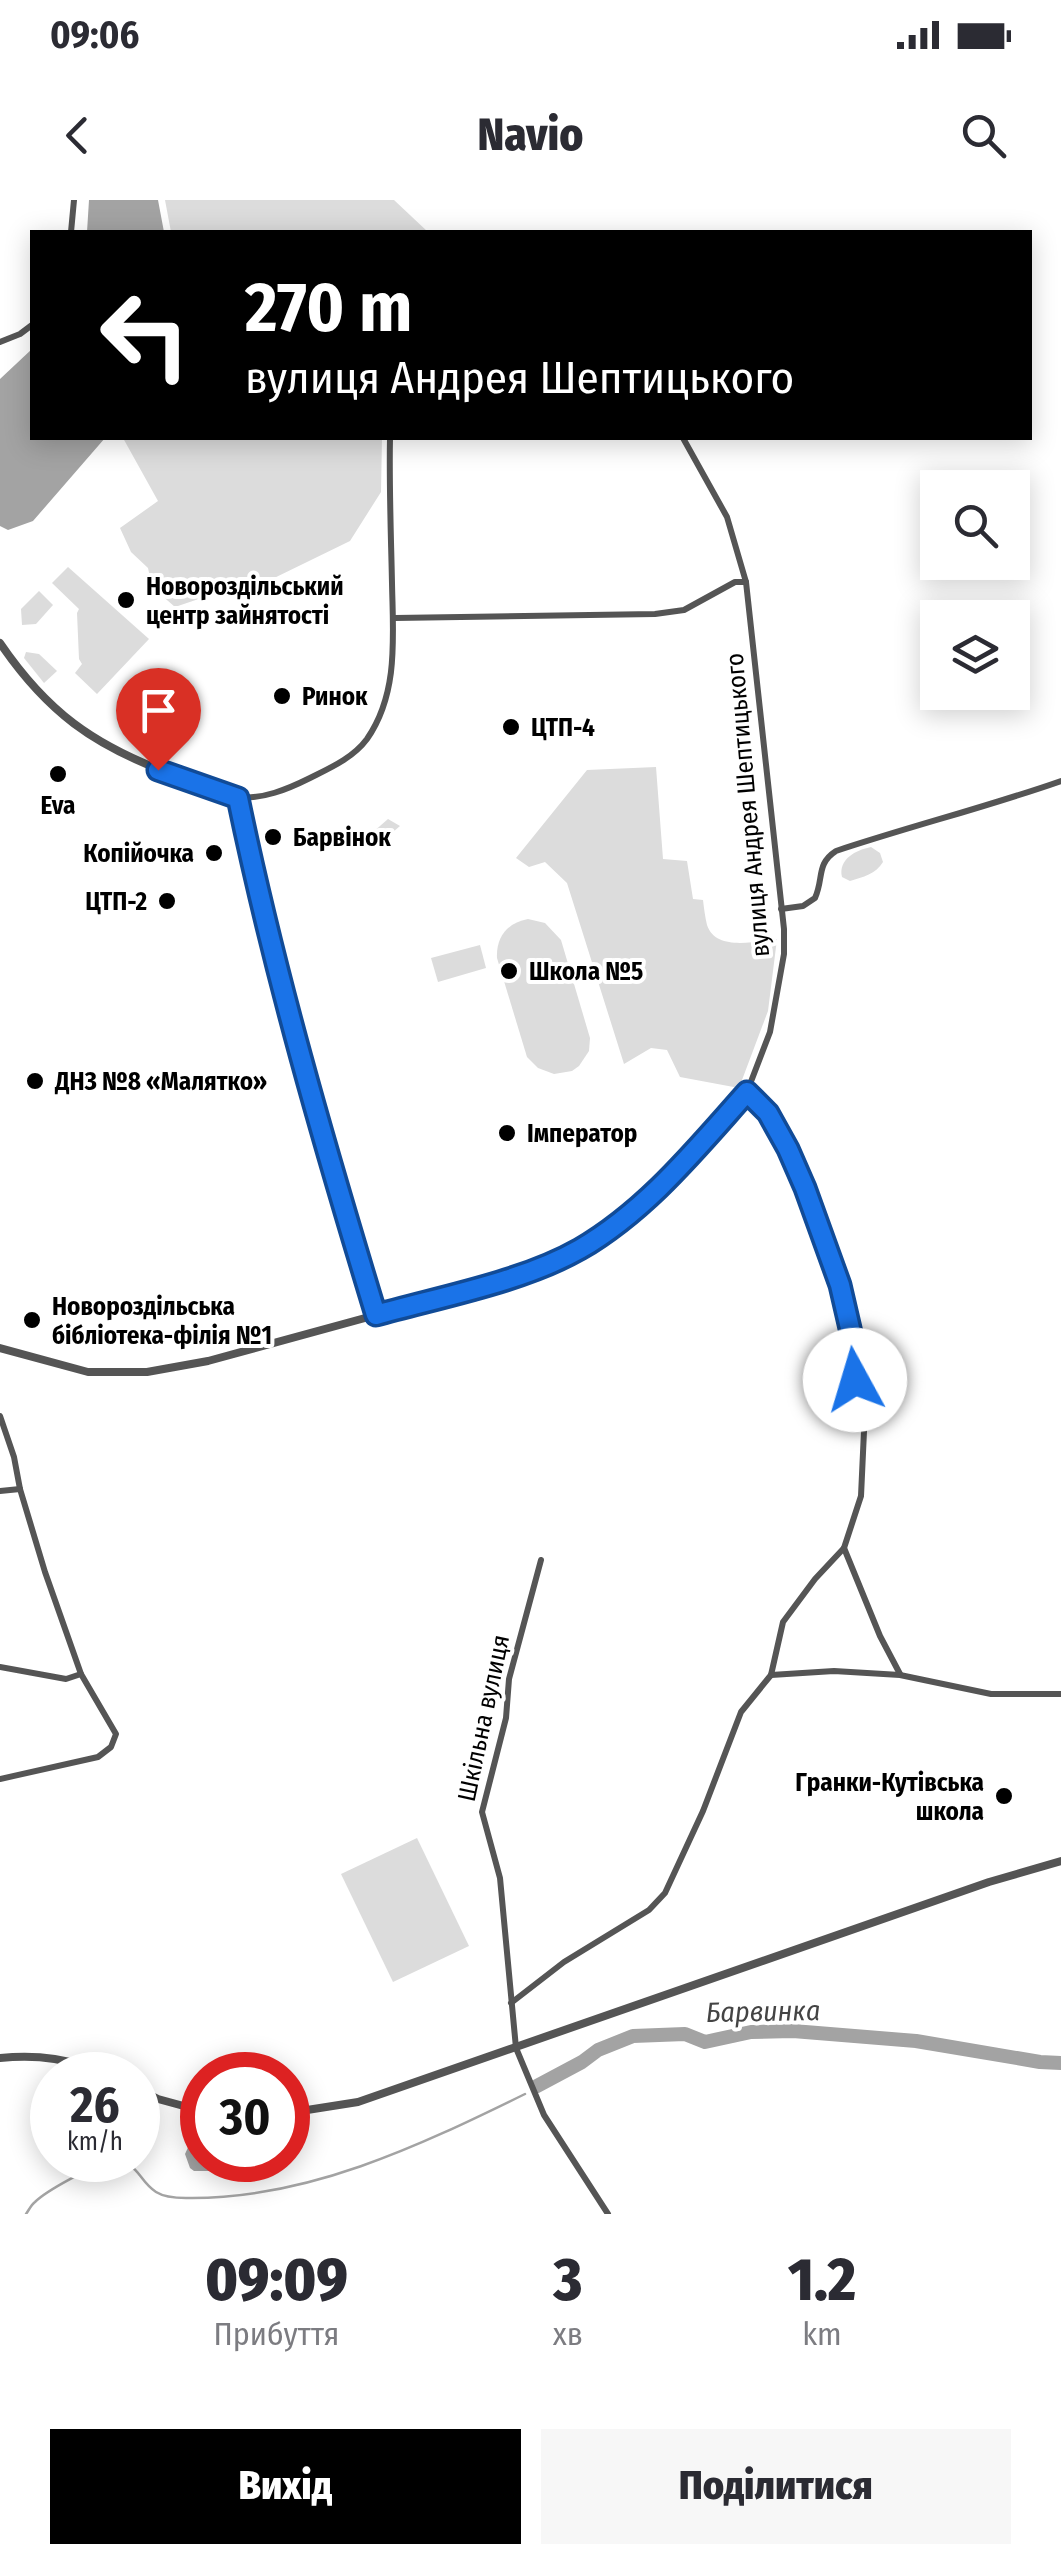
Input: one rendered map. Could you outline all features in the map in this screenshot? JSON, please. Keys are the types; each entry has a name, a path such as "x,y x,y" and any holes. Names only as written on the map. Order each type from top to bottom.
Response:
{"street":[{"path":"71,230 74,200"},
{"path":"0,342 30,326"},
{"path":"0,643 48,702 77,727 110,748 214,791 255,798 340,763 366,740 376,722 392,669 390,440"},
{"name":"вулиця Андрея Шептицького","path":"376,1315 516,1276 577,1250 603,1234 662,1186 747,1092 770,1032 784,954 746,582 727,518 684,440"},
{"path":"394,618 656,614 684,610 736,582 746,582"},
{"path":"781,909 803,906 815,898 826,858 836,851 1061,781"},
{"path":"0,1348 88,1372 147,1372 208,1361 376,1315 278,972 238,798"},
{"path":"511,2003 564,1962 649,1910 666,1893 704,1811 741,1712 771,1675 783,1622 844,1548 861,1496 864,1431 856,1405 852,1337 840,1285 788,1149 768,1113 747,1092"},
{"path":"0,1416 45,1572 81,1674 116,1734 110,1747 98,1757 0,1779"},
{"path":"0,1490 20,1489"},
{"path":"844,1548 900,1675"},
{"name":"Шкільна вулиця","path":"541,1560 509,1680 506,1718 482,1812 500,1878 516,2048 544,2115 608,2214"},
{"path":"0,1667 66,1680 81,1674"},
{"path":"771,1675 834,1671 900,1675 992,1694 1061,1694"},
{"path":"310,2110 358,2102 989,1882 1061,1861"},
{"path":"0,2058 30,2057"}],"shaded area":[{"path":"89,200 158,200 164,230 87,230"},
{"path":"165,200 394,200 426,230 171,230"},
{"path":"30,351 30,440 103,440 33,521 8,530 0,526 0,379"},
{"path":"124,440 382,440 381,492 350,541 266,582 243,584 175,607 152,587 148,568 131,552 120,528 158,501"},
{"path":"68,567 149,639 97,694 75,673 82,664 79,609 52,583"},
{"path":"39,591 53,605 36,624 22,625 21,609"},
{"path":"26,652 39,654 57,671 44,683 24,658"},
{"path":"656,767 663,859 687,861 693,899 703,900 712,933 719,939 738,943 777,939 768,1011 739,1088 680,1077 667,1050 651,1048 624,1064 567,883 545,862 529,867 516,858 587,770"},
{"path":"388,819 400,826 372,850 364,840"},
{"path":"871,847 880,853 880,866 850,881 842,877 845,860"},
{"path":"528,919 545,923 561,940 590,1038 589,1051 572,1071 554,1074 538,1068 527,1057 497,958 504,932"},
{"path":"480,945 486,968 438,982 431,958"},
{"path":"417,1838 469,1946 393,1982 341,1874"}],"waterway":[{"name":"Барвинка","path":"537,2086 598,2050 633,2036 685,2034 705,2042 751,2032 793,2031 916,2041 1061,2063"},
{"path":"26,2214 49,2192 108,2163 126,2164 156,2192 178,2198 231,2196 318,2180 403,2150 525,2094"}],"place":[{"name":"Новороздільський центр зайнятості","path":"126,600"},
{"name":"Ринок","path":"282,696"},
{"name":"ЦТП-4","path":"511,727"},
{"name":"Eva","path":"58,774"},
{"name":"Барвінок","path":"273,837"},
{"name":"Копійочка","path":"214,853"},
{"name":"ЦТП-2","path":"167,901"},
{"name":"Школа №5","path":"509,971"},
{"name":"ДНЗ №8 «Малятко»","path":"35,1081"},
{"name":"Імператор","path":"507,1133"},
{"name":"Новороздільська бібліотека-філія №1","path":"32,1320"},
{"name":"Гранки-Кутівська школа","path":"1004,1796"}],"route":[{"path":"158,770 238,798 275,960 376,1315 516,1276 577,1250 662,1186 747,1092 768,1113 805,1188 840,1285 852,1337 855,1380"}]}
